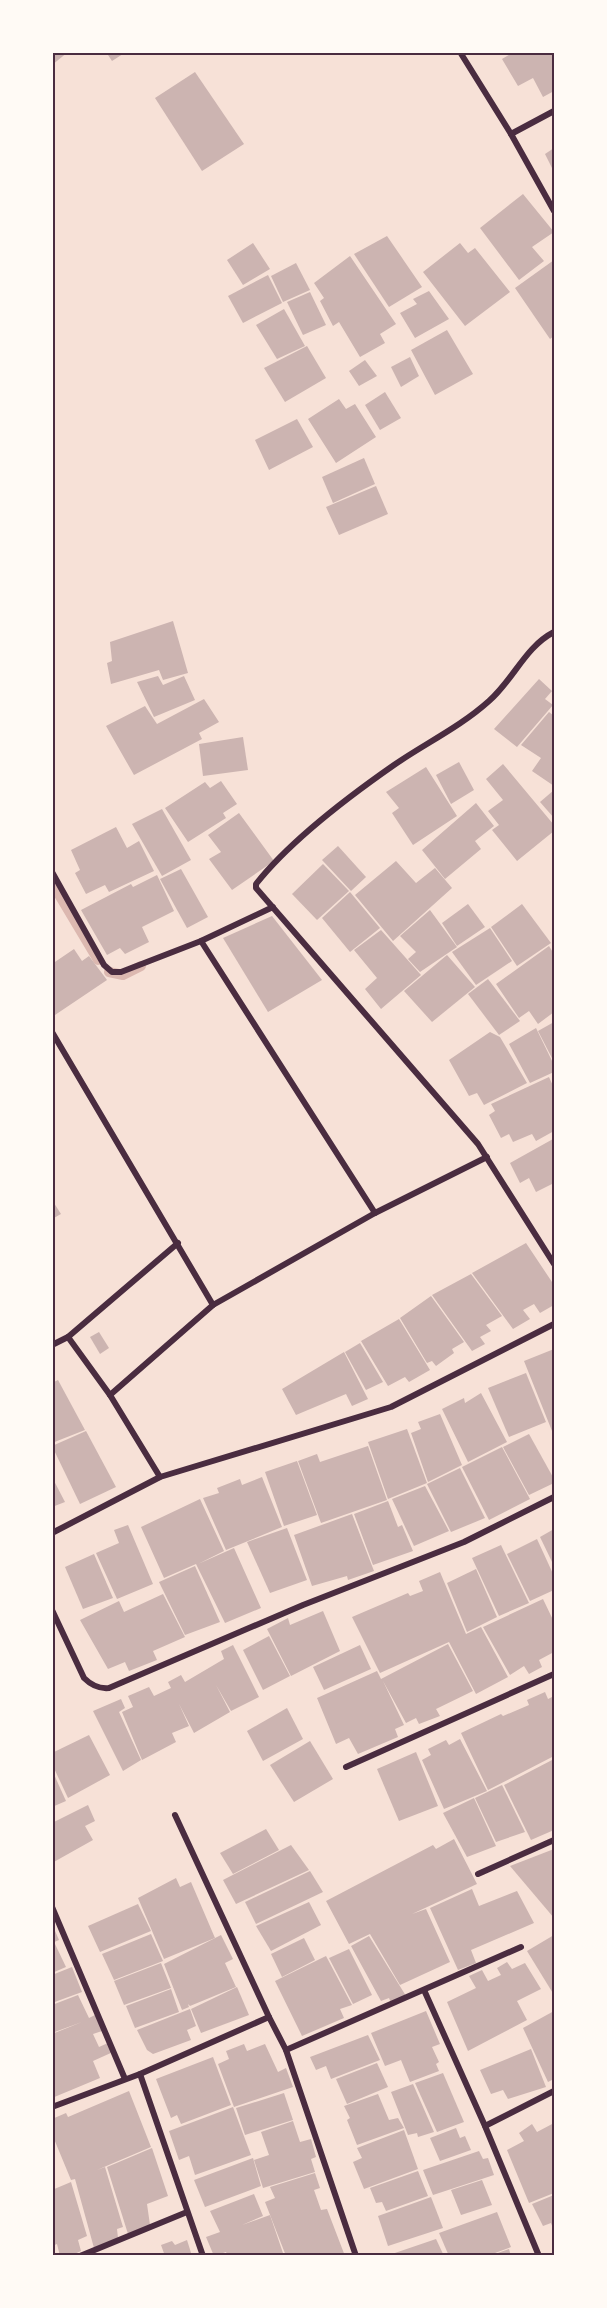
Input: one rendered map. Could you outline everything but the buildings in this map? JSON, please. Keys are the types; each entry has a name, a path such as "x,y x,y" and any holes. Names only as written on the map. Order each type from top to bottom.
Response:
{"street":[{"path":"460,52 555,211"},
{"path":"511,134 555,111"},
{"path":"555,632 536,644 506,684 489,701 450,731 395,765 329,815 273,865 256,884 256,888 478,1144 555,1264"},
{"path":"52,872 104,965 112,972 121,972 201,941 273,907"},
{"path":"201,941 375,1214"},
{"path":"52,1032 213,1305"},
{"path":"110,1395 213,1305 375,1214 487,1156"},
{"path":"52,1345 68,1337 178,1244"},
{"path":"52,1533 160,1477 391,1407 555,1324"},
{"path":"68,1337 110,1395 160,1477"},
{"path":"52,1610 84,1678 90,1684 104,1689 110,1688 303,1605 464,1542 555,1497"},
{"path":"346,1767 555,1674"},
{"path":"175,1815 286,2050 356,2256"},
{"path":"478,1874 555,1840"},
{"path":"52,1907 125,2079"},
{"path":"286,2050 521,1947"},
{"path":"424,1990 485,2126 539,2256"},
{"path":"52,2107 140,2074 269,2018"},
{"path":"140,2074 203,2256"},
{"path":"485,2126 555,2091"},
{"path":"80,2256 187,2212"}],"waterway":[{"path":"52,883 98,960"},
{"path":"109,972 123,975 141,966"}]}
